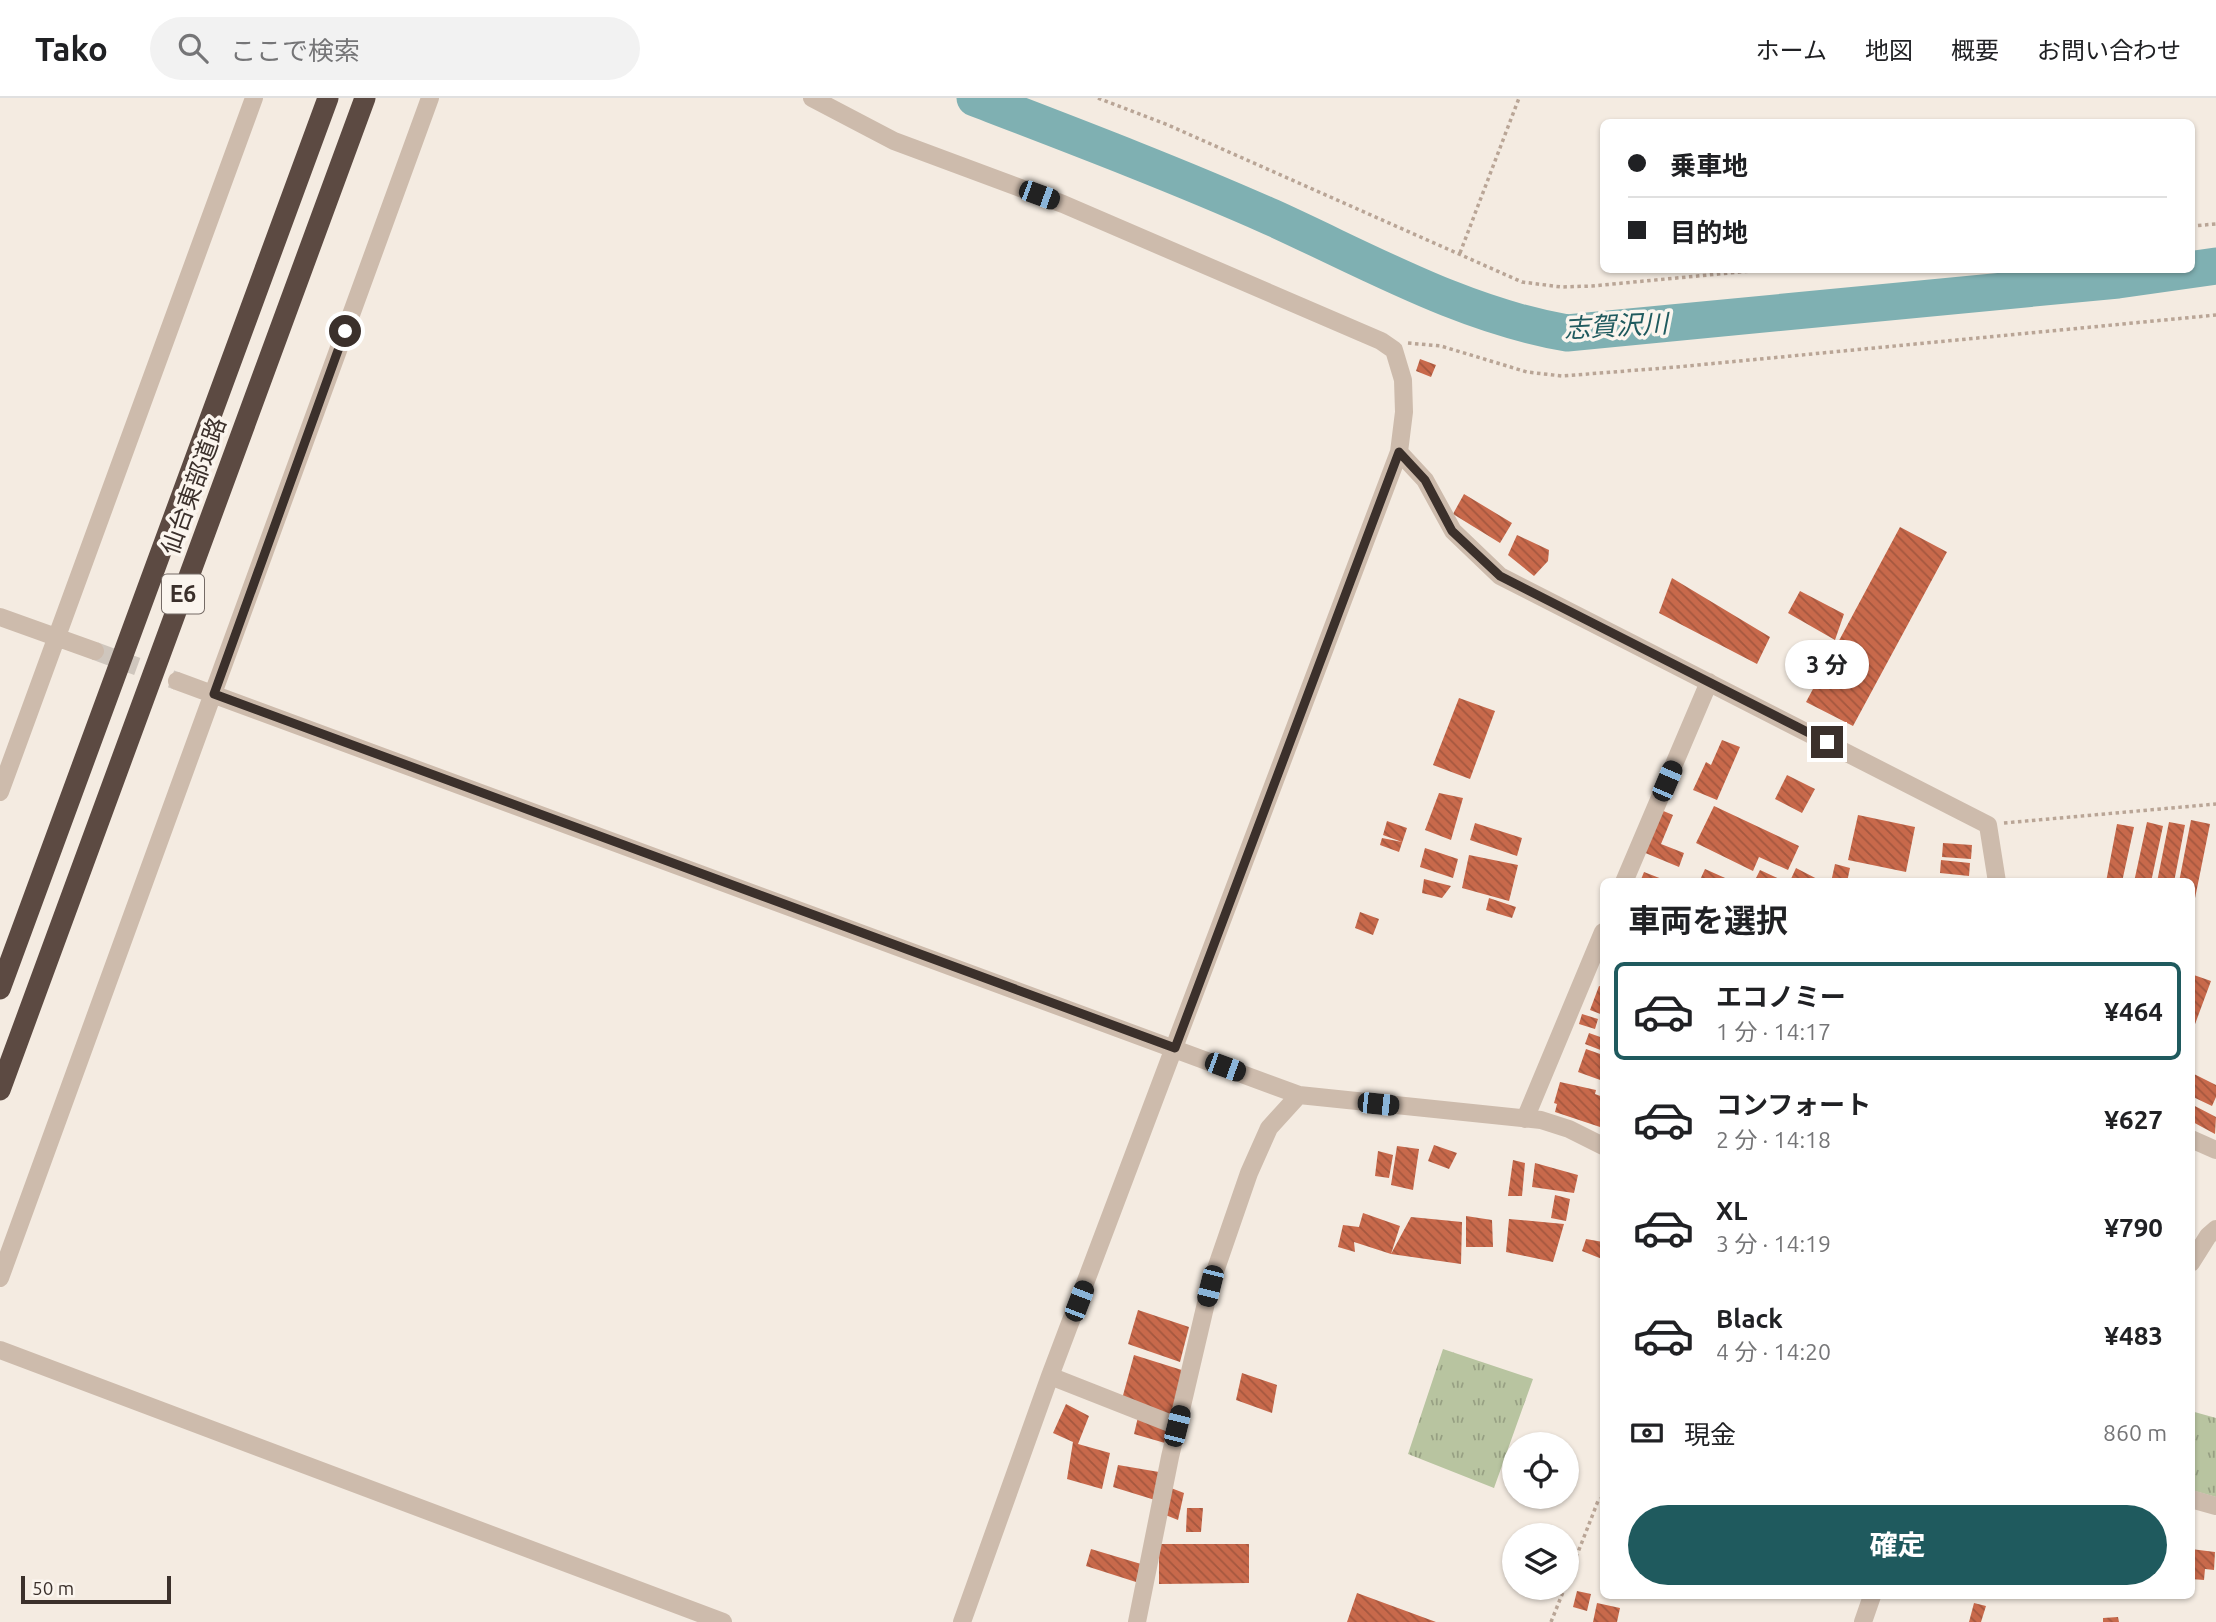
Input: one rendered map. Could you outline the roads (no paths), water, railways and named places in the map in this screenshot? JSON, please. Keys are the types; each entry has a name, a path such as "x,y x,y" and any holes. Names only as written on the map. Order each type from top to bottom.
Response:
{"highway":[{"name":"仙台東部道路","path":"0,989 328,98"},
{"name":"仙台東部道路","path":"0,1090 365,98"}],"street":[{"path":"0,792 254,98"},
{"path":"0,1278 429,98"},
{"path":"812,98 894,141 1063,204 1344,323 1381,341 1394,351 1403,380 1404,412 1399,452 1050,1376 962,1622"},
{"path":"1399,452 1425,480 1452,531 1500,576 1988,824 1996,878"},
{"path":"0,617 95,651"},
{"path":"177,681 1299,1095 1541,1120 1569,1129 1600,1144"},
{"path":"1625,878 1709,682"},
{"path":"1525,1119 1600,939"},
{"path":"1137,1622 1151,1542 1210,1286 1249,1173 1269,1128 1299,1095"},
{"path":"2195,1141 2216,1150"},
{"path":"2195,1256 2216,1229"},
{"path":"0,1350 723,1622"},
{"path":"1050,1376 1177,1426"},
{"path":"2195,1500 2216,1506"},
{"path":"1863,1622 1871,1599"}],"waterway":[{"name":"志賀沢川","path":"975,98 1234,201 1453,300 1528,325 1567,333 2167,273"},
{"name":"志賀沢川","path":"2195,269 2216,266"}],"tunnel":[{"path":"95,651 177,681"}]}
